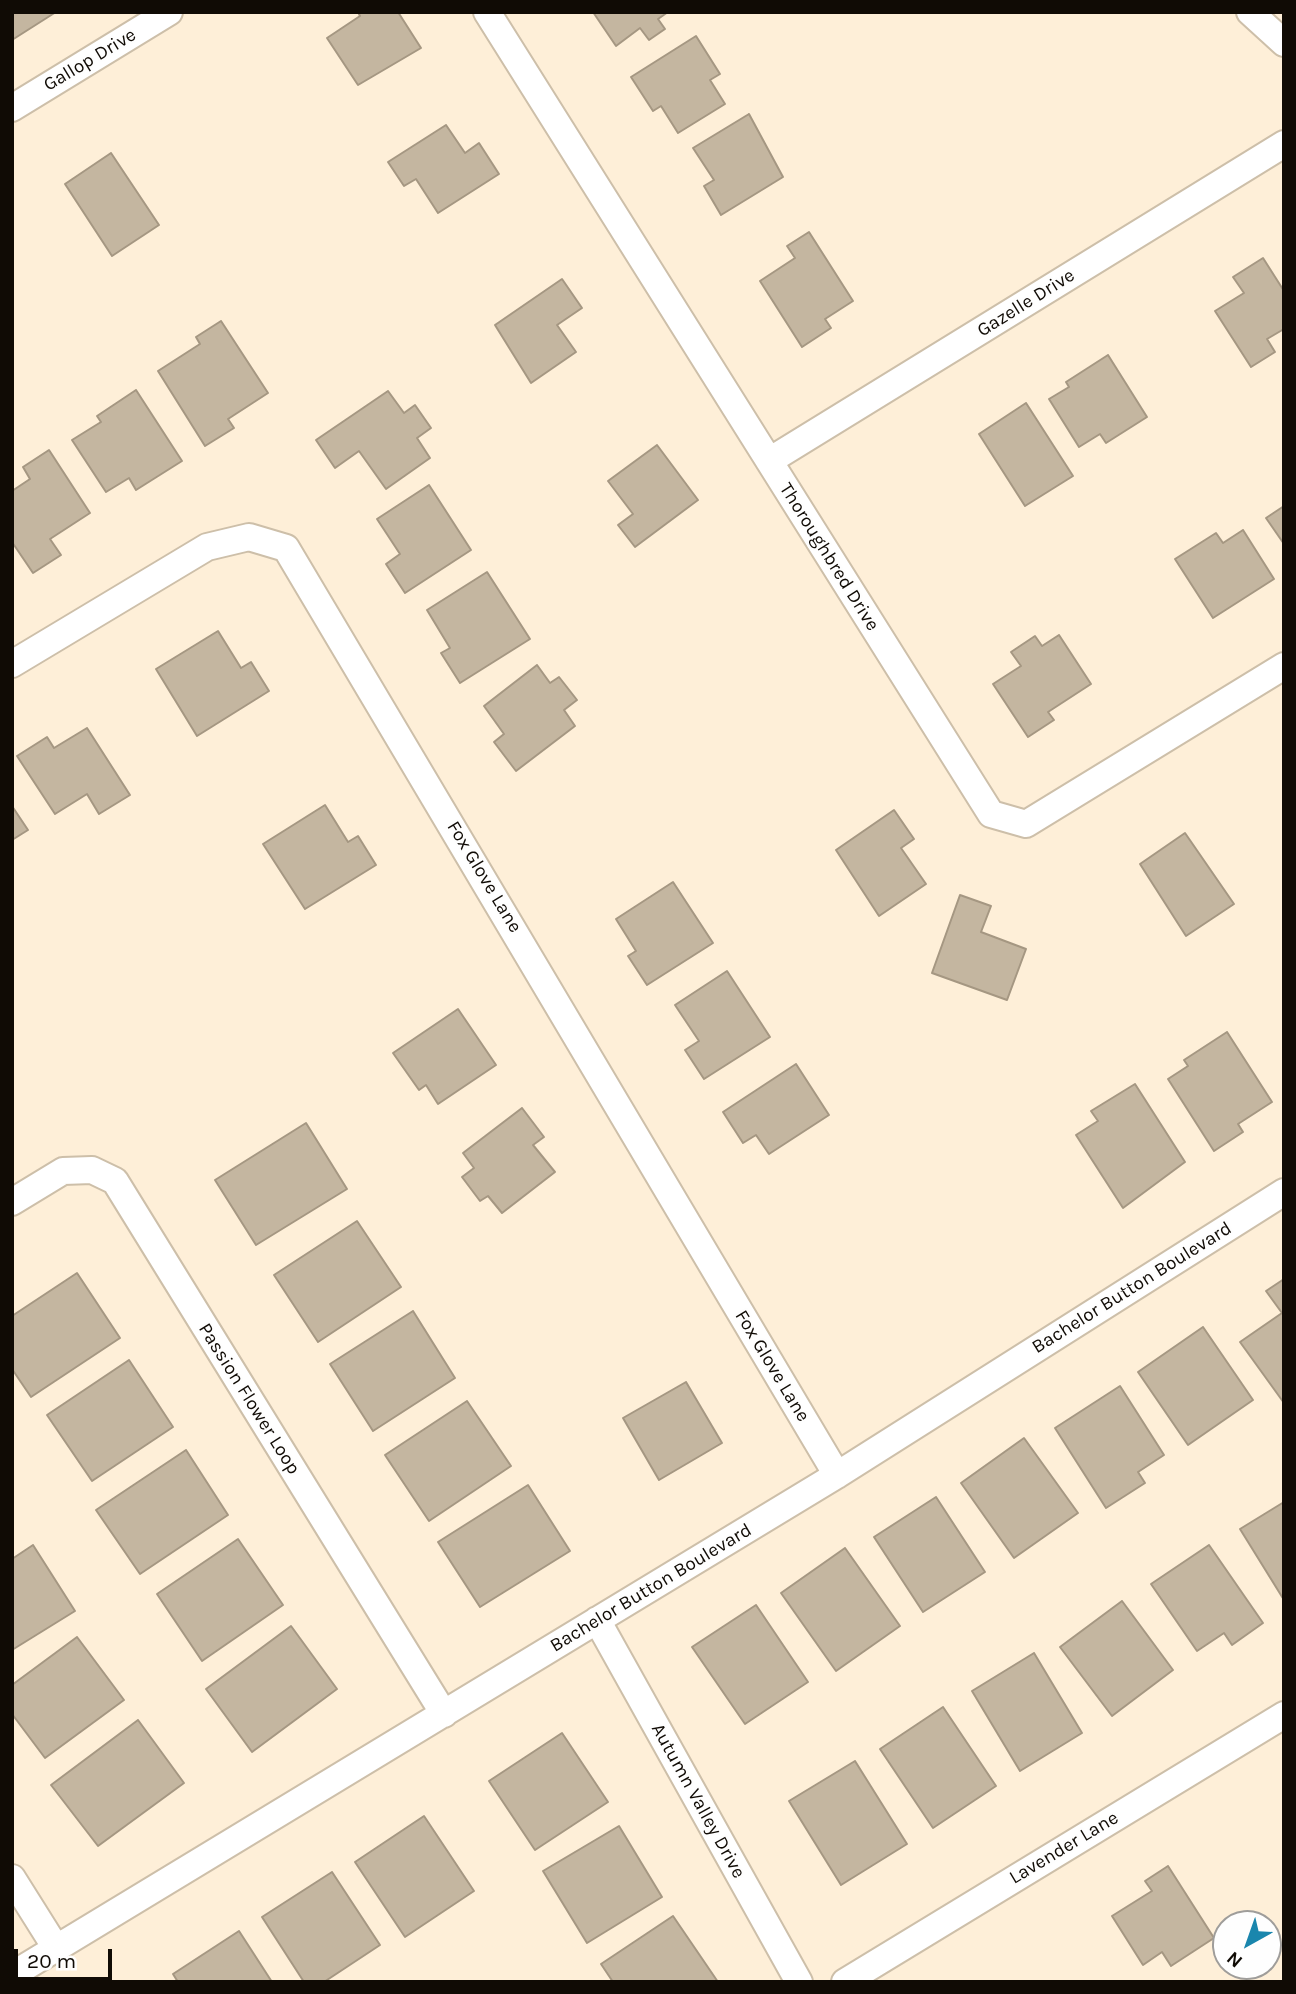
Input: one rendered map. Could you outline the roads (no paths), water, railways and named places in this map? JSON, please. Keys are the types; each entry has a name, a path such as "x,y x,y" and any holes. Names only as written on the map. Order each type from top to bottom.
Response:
{"street":[{"name":"Gallop Drive","path":"12,108 169,12"},
{"name":"Thoroughbred Drive","path":"487,12 991,814 1026,824 1284,666"},
{"path":"1250,12 1284,43"},
{"name":"Gazelle Drive","path":"769,461 1284,144"},
{"name":"Fox Glove Lane","path":"12,664 207,547 249,537 286,548 836,1475"},
{"name":"Passion Flower Loop","path":"12,1202 63,1171 92,1170 115,1181 443,1714"},
{"name":"Bachelor Button Boulevard","path":"12,1975 836,1475 1284,1192"},
{"name":"Autumn Valley Drive","path":"597,1620 799,1982"},
{"name":"Lavender Lane","path":"845,1982 1284,1715"},
{"path":"12,1878 56,1948"}]}
